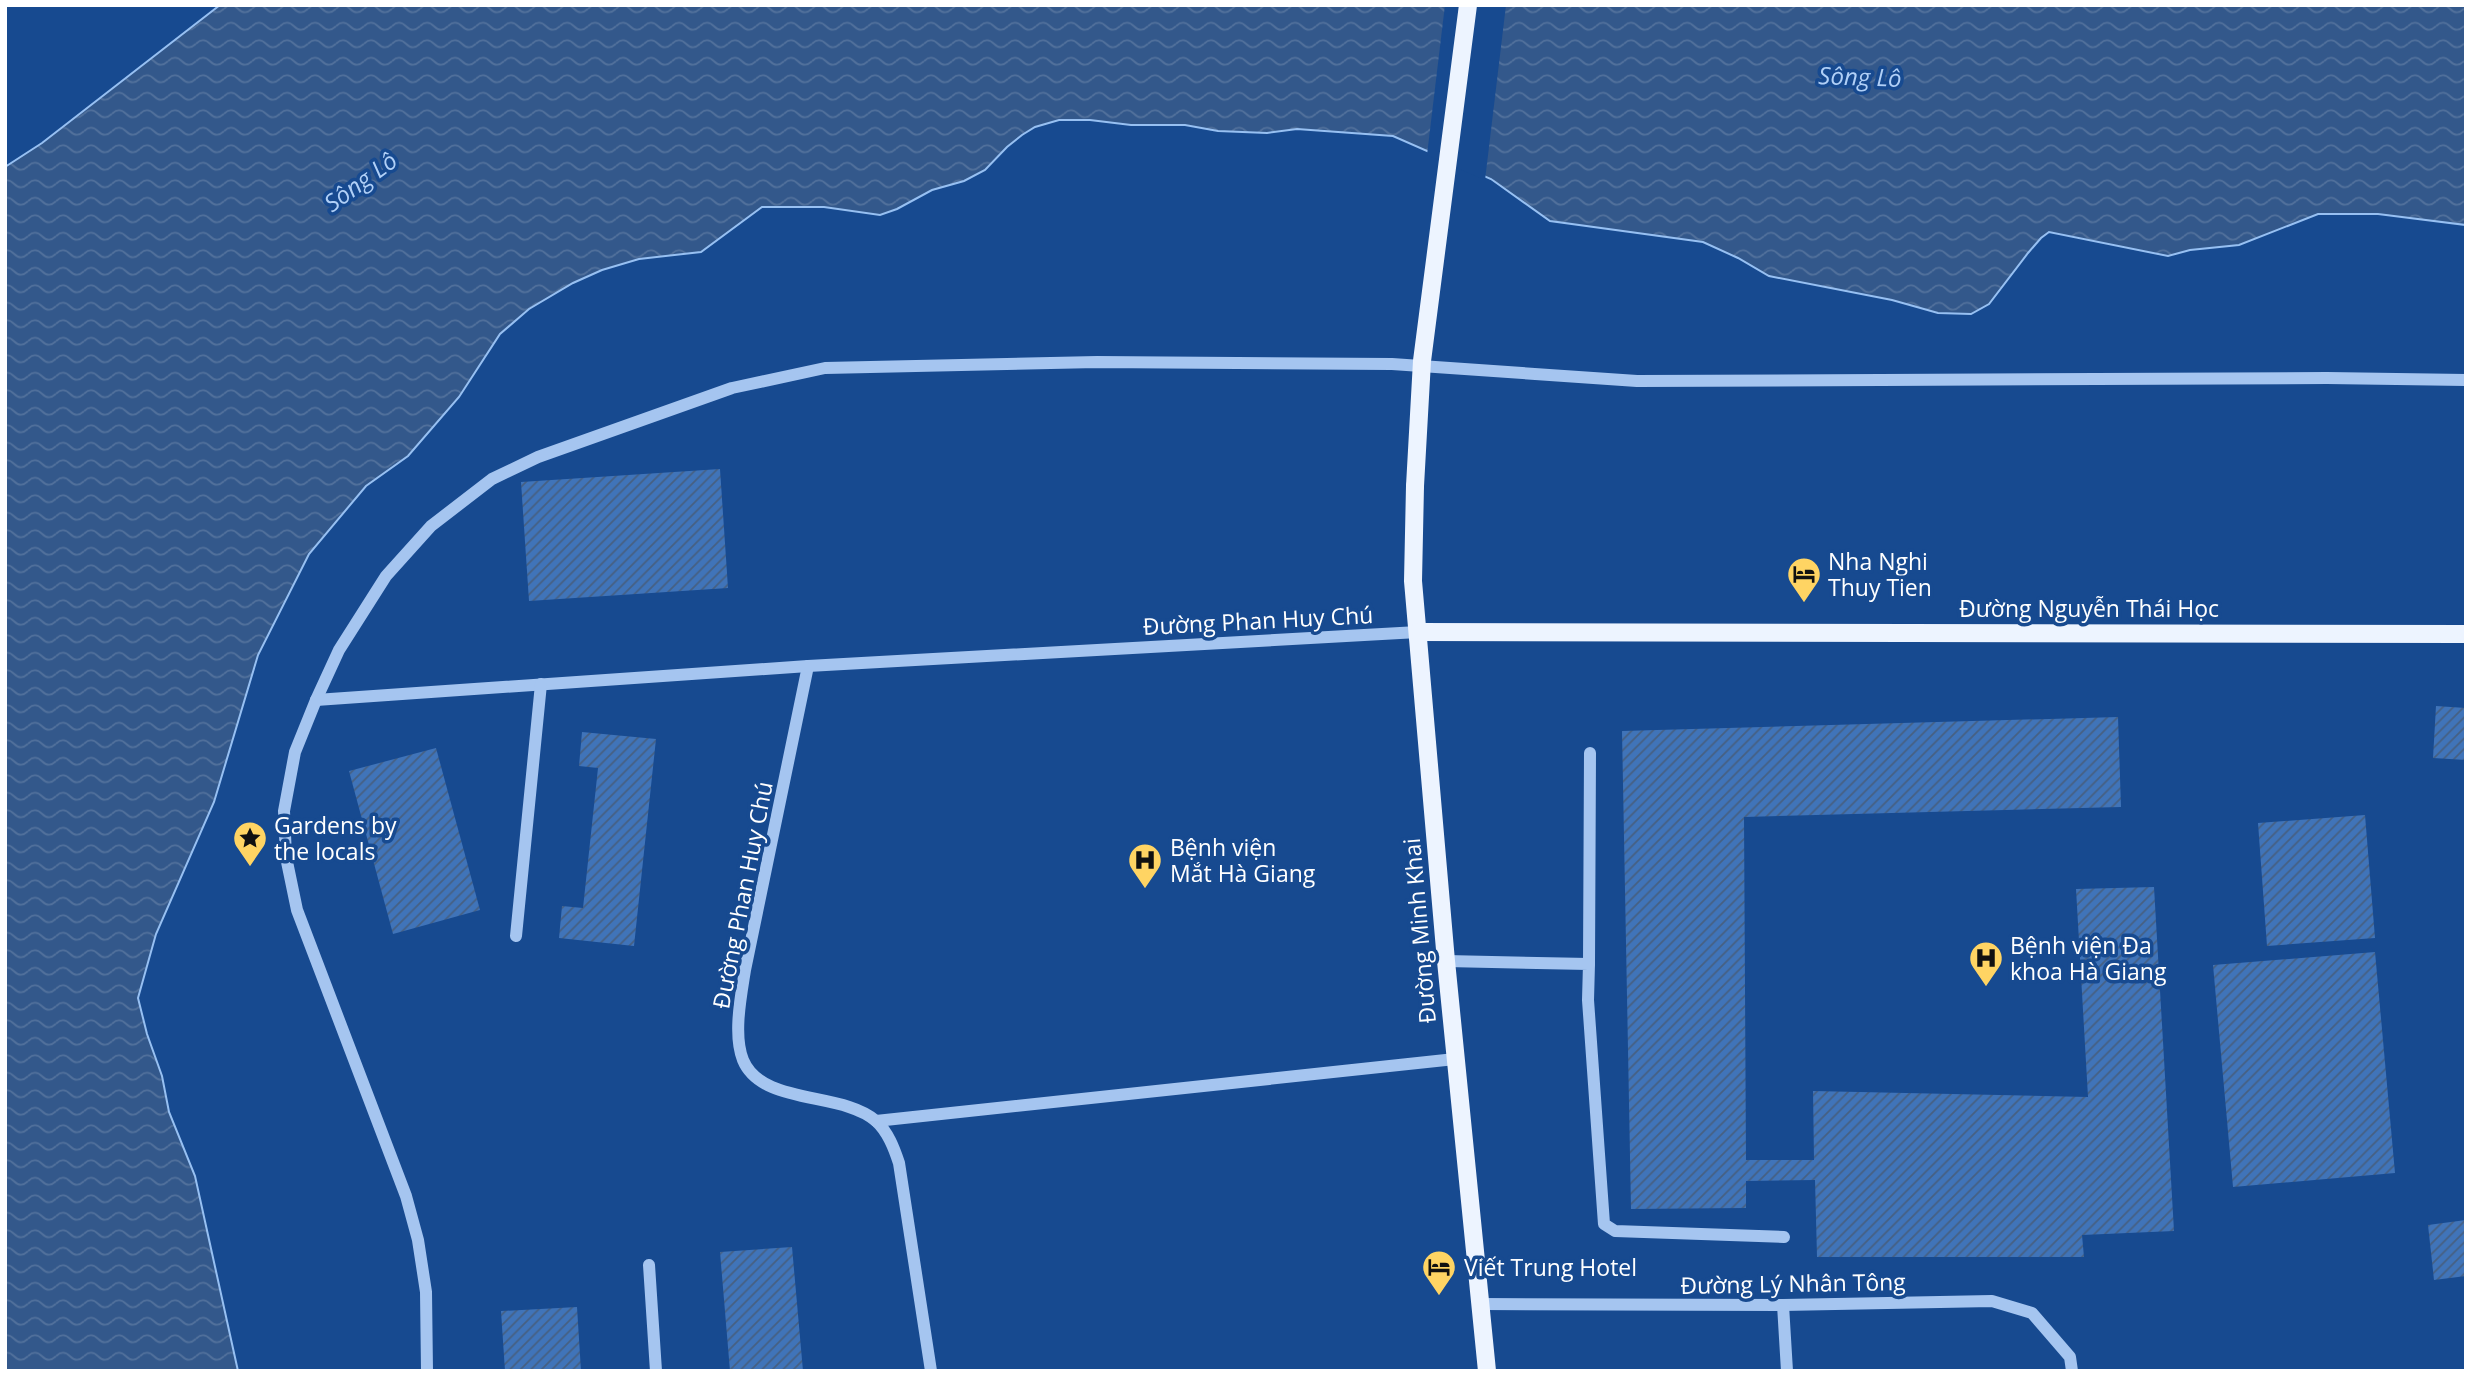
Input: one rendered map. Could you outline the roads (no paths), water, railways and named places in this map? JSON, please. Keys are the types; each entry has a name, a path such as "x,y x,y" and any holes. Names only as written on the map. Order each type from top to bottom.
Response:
{"main road":[{"name":"Đường Minh Khai","path":"1468,5 1422,361 1413,581 1455,1059 1487,1371"},
{"name":"Đường Nguyễn Thái Học","path":"1418,632 2466,634"}],"street":[{"path":"427,1371 426,1292 418,1240 406,1196 297,910 286,858 284,811 295,751 339,650 386,576 430,526 492,479 538,457 732,388 825,368 1097,362 1392,364 1637,380 2466,380"},
{"name":"Đường Phan Huy Chú","path":"316,700 808,666 1418,632"},
{"name":"Đường Phan Huy Chú","path":"808,666 745,970 739,1008 740,1041 743,1061 759,1081 777,1089 856,1109 876,1122"},
{"path":"516,936 541,684"},
{"path":"1590,753 1588,1000 1604,1224 1615,1231 1784,1237"},
{"path":"1446,961 1589,964"},
{"path":"876,1122 1455,1059"},
{"path":"876,1122 892,1143 899,1163 931,1371"},
{"path":"649,1265 656,1371"},
{"name":"Đường Lý Nhân Tông","path":"1481,1304 1783,1306 1992,1301 2032,1313 2070,1357 2072,1371"},
{"path":"1783,1306 1787,1371"}],"water":[{"name":"Sông Lô","path":"220,5 2466,5 2466,225 2378,214 2318,214 2239,245 2190,250 2168,256 2049,232 2028,253 1989,304 1971,314 1938,313 1892,300 1769,276 1703,242 1550,221 1491,179 1393,136 1297,129 1267,133 1218,131 1185,125 1131,125 1090,120 1059,120 1035,127 1022,135 985,170 964,181 932,190 880,215 824,207 762,207 701,252 639,259 602,270 573,283 529,309 500,334 459,397 408,456 366,486 309,554 258,655 214,802 156,934 138,998 162,1076 169,1112 195,1176 238,1371 5,1371 5,167 42,143"}],"place":[{"name":"Nha Nghi Thuy Tien","path":"1804,604"},
{"name":"Gardens by the locals","path":"250,868"},
{"name":"Bệnh viện Mắt Hà Giang","path":"1145,890"},
{"name":"Bệnh viện Đa khoa Hà Giang","path":"1986,988"},
{"name":"Viết Trung Hotel","path":"1439,1297"}]}
